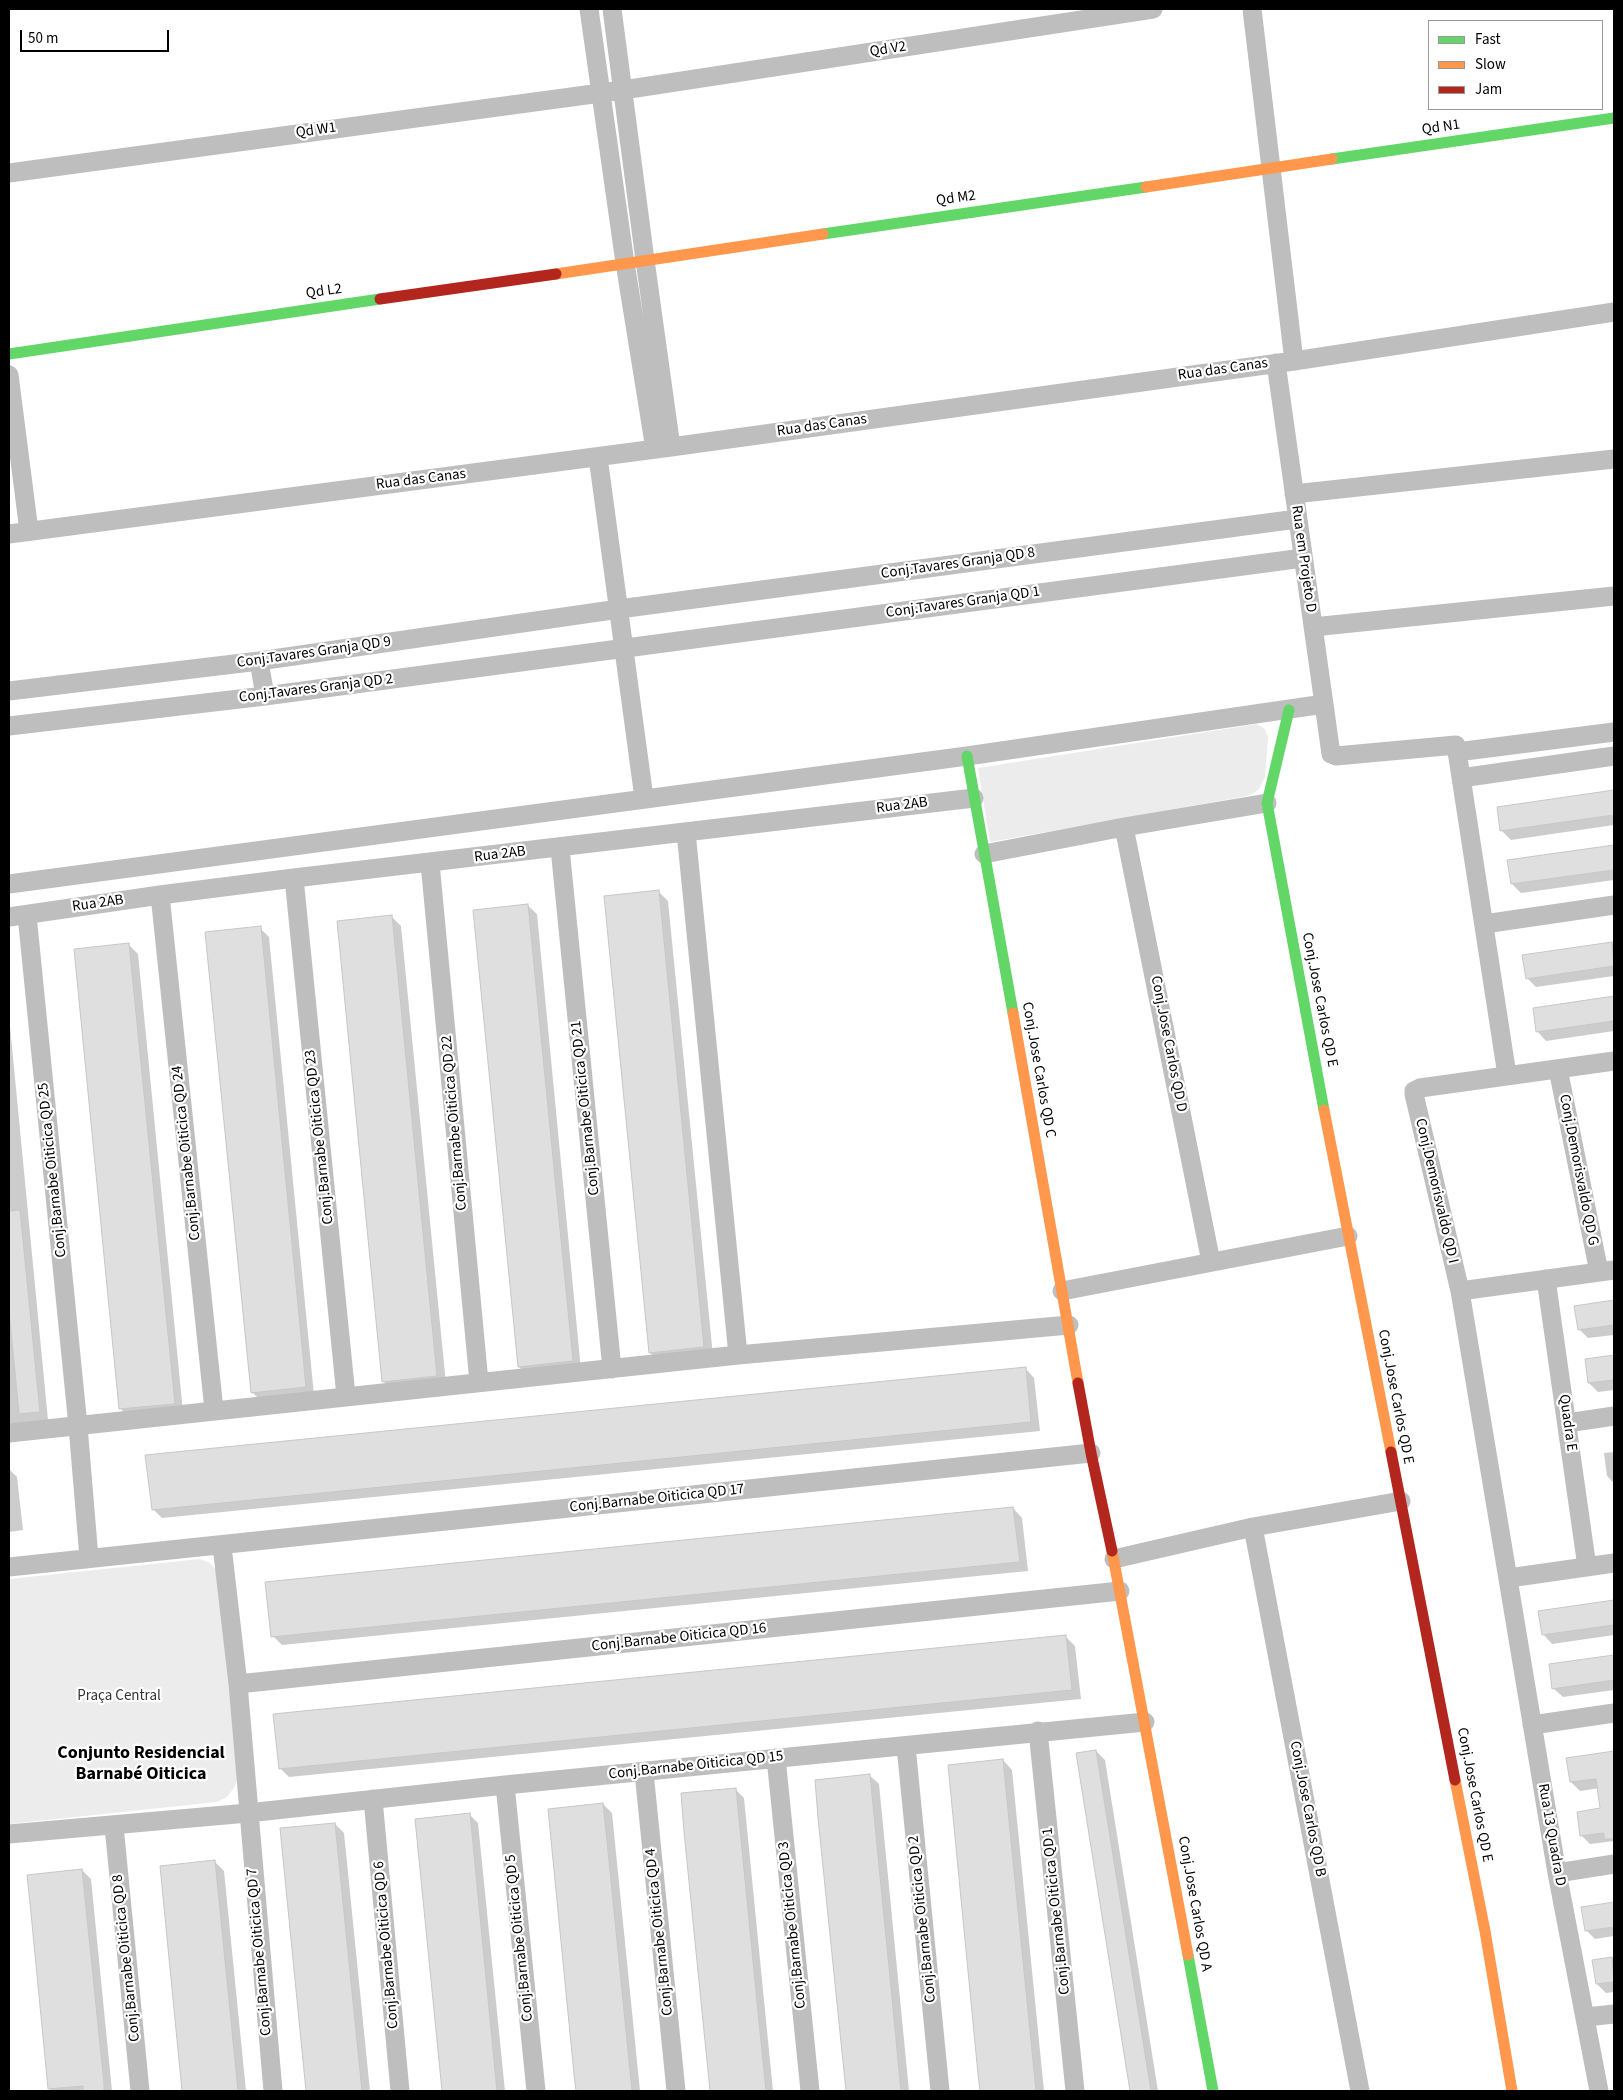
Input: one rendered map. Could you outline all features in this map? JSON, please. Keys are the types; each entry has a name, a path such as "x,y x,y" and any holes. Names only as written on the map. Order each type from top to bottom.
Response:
{"street":[{"path":"589,9 625,263 663,448"},
{"path":"612,9 644,260 663,448"},
{"name":"Qd V2","path":"623,90 1153,9"},
{"name":"Rua em Projeto D","path":"1252,9 1271,168 1294,494 1331,754 1336,756 1454,745 1457,752"},
{"name":"Qd W1","path":"9,173 623,90"},
{"name":"Qd N1","path":"1271,168 1614,118"},
{"name":"Qd M2","path":"644,260 1271,168"},
{"name":"Qd L2","path":"9,354 644,260"},
{"name":"Rua das Canas","path":"9,534 598,457 1285,362 1614,312"},
{"path":"9,375 29,531"},
{"path":"598,457 644,798"},
{"path":"1294,494 1614,459"},
{"name":"Conj.Tavares Granja QD 8","path":"619,609 1298,519"},
{"name":"Conj.Tavares Granja QD 1","path":"624,648 1303,558"},
{"path":"1313,627 1614,596"},
{"name":"Conj.Tavares Granja QD 9","path":"9,691 259,661 619,609"},
{"name":"Conj.Tavares Granja QD 2","path":"9,726 264,696 624,648"},
{"path":"259,661 264,696"},
{"path":"11,884 967,756 1324,704"},
{"name":"Conj.Jose Carlos QD E","path":"1289,710 1268,802 1348,1236 1485,1931 1512,2091"},
{"path":"1614,732 1457,752 1507,1075 1614,1061"},
{"name":"Conj.Jose Carlos QD C","path":"967,756 1091,1453 1114,1559"},
{"path":"1461,778 1614,756"},
{"name":"Rua 2AB","path":"18,916 294,878 974,798"},
{"path":"984,854 1268,802"},
{"name":"Conj.Jose Carlos QD D","path":"1124,827 1211,1262"},
{"path":"686,832 738,1355"},
{"name":"Conj.Barnabe Oiticica QD 21","path":"560,848 612,1368"},
{"name":"Conj.Barnabe Oiticica QD 22","path":"430,863 479,1382"},
{"name":"Conj.Barnabe Oiticica QD 23","path":"294,878 346,1396"},
{"name":"Conj.Barnabe Oiticica QD 24","path":"160,895 214,1410"},
{"path":"1484,924 1614,905"},
{"name":"Conj.Barnabe Oiticica QD 25","path":"18,916 78,1426 89,1558"},
{"name":"Conj.Demorisvaldo QD G","path":"1558,1069 1606,1271"},
{"name":"Conj.Demorisvaldo QD I","path":"1507,1075 1420,1088 1414,1091 1414,1097 1460,1291 1510,1578"},
{"path":"1062,1291 1348,1236"},
{"path":"1460,1291 1606,1271"},
{"name":"Quadra E","path":"1546,1279 1587,1567"},
{"path":"9,1432 738,1355 1069,1325"},
{"path":"1567,1423 1614,1416"},
{"name":"Conj.Barnabe Oiticica QD 17","path":"9,1568 1091,1453"},
{"path":"1114,1559 1253,1527 1401,1501"},
{"name":"Conj.Jose Carlos QD B","path":"1253,1527 1360,2091"},
{"name":"Conj.Barnabe Oiticica QD 7","path":"222,1546 238,1684 273,2091"},
{"name":"Conj.Jose Carlos QD A","path":"1114,1559 1213,2091"},
{"path":"1510,1578 1614,1563"},
{"name":"Rua 13 Quadra D","path":"1510,1578 1532,1725 1599,2091"},
{"name":"Conj.Barnabe Oiticica QD 16","path":"238,1684 1120,1591"},
{"path":"1532,1725 1614,1713"},
{"name":"Conj.Barnabe Oiticica QD 15","path":"9,1834 248,1813 505,1785 906,1746 1038,1731 1145,1722"},
{"name":"Conj.Barnabe Oiticica QD 1","path":"1038,1731 1075,2091"},
{"name":"Conj.Barnabe Oiticica QD 2","path":"906,1746 940,2091"},
{"name":"Conj.Barnabe Oiticica QD 3","path":"776,1758 810,2091"},
{"name":"Conj.Barnabe Oiticica QD 4","path":"644,1772 676,2091"},
{"name":"Conj.Barnabe Oiticica QD 5","path":"505,1785 536,2091"},
{"name":"Conj.Barnabe Oiticica QD 6","path":"373,1800 400,2091"},
{"name":"Conj.Barnabe Oiticica QD 8","path":"114,1826 140,2091"},
{"path":"1558,1873 1614,1864"},
{"path":"1586,2017 1614,2014"}],"green space":[{"path":"1257,724 1265,729 1268,737 1265,777 1259,789 1254,793 1247,796 990,842 978,768"},
{"name":"Praça Central","path":"200,1559 210,1563 217,1571 238,1778 234,1788 227,1797 217,1802 9,1824 9,1579"}],"building":[{"path":"1614,790 1614,815 1500,831 1497,807"},
{"path":"1614,845 1614,870 1511,884 1507,860"},
{"path":"659,890 704,1347 649,1353 604,896"},
{"path":"528,904 573,1361 518,1367 473,910"},
{"path":"392,915 437,1376 382,1382 337,921"},
{"path":"261,926 306,1387 251,1393 205,932"},
{"path":"1612,942 1614,966 1526,979 1522,955"},
{"path":"129,943 175,1404 119,1409 74,949"},
{"path":"1614,996 1614,1021 1536,1032 1533,1008"},
{"path":"20,1210 40,1412 19,1414 9,1311 9,1211"},
{"path":"1614,1300 1614,1325 1578,1330 1574,1306"},
{"path":"1614,1355 1614,1380 1588,1383 1585,1359"},
{"path":"1026,1367 1031,1422 152,1510 145,1455"},
{"path":"1013,1507 1020,1562 271,1637 265,1582"},
{"path":"1614,1600 1614,1625 1542,1635 1538,1611"},
{"path":"1066,1635 1072,1690 279,1769 273,1714"},
{"path":"1614,1655 1614,1680 1552,1689 1549,1664"},
{"path":"1096,1750 1151,2091 1130,2091 1076,1753"},
{"path":"1614,1751 1614,1839 1604,1839 1604,1833 1580,1836 1577,1812 1600,1808 1596,1779 1570,1782 1566,1758"},
{"path":"1003,1759 1036,2091 980,2091 978,2074 948,1765"},
{"path":"870,1774 901,2091 846,2091 818,1818 815,1780"},
{"path":"736,1788 766,2091 710,2091 684,1832 681,1793"},
{"path":"603,1803 632,2091 576,2091 574,2074 548,1809"},
{"path":"470,1813 497,2091 442,2091 415,1819"},
{"path":"335,1823 362,2091 306,2091 280,1828"},
{"path":"215,1860 238,2091 182,2091 160,1866"},
{"path":"82,1869 104,2091 83,2091 83,2086 48,2089 27,1875"},
{"path":"1614,1902 1614,1927 1585,1931 1581,1907"},
{"path":"1612,1957 1614,1982 1596,1984 1592,1960"}],"traffic: fast":[{"path":"1332,159 1614,118"},
{"path":"823,234 1146,187"},
{"path":"9,354 380,299"},
{"path":"1289,710 1267,803 1324,1110"},
{"path":"967,756 1013,1013"},
{"path":"1188,1955 1213,2091"}],"traffic: slow":[{"path":"1146,187 1332,159"},
{"path":"556,274 823,234"},
{"path":"1013,1013 1078,1383"},
{"path":"1324,1110 1391,1452"},
{"path":"1112,1551 1188,1955"},
{"path":"1455,1780 1485,1931 1512,2091"}],"traffic: jam":[{"path":"380,299 556,274"},
{"path":"1078,1383 1112,1551"},
{"path":"1391,1452 1455,1780"}],"district":[{"name":"Conjunto Residencial Barnabé Oiticica","path":"141,1764"}]}
